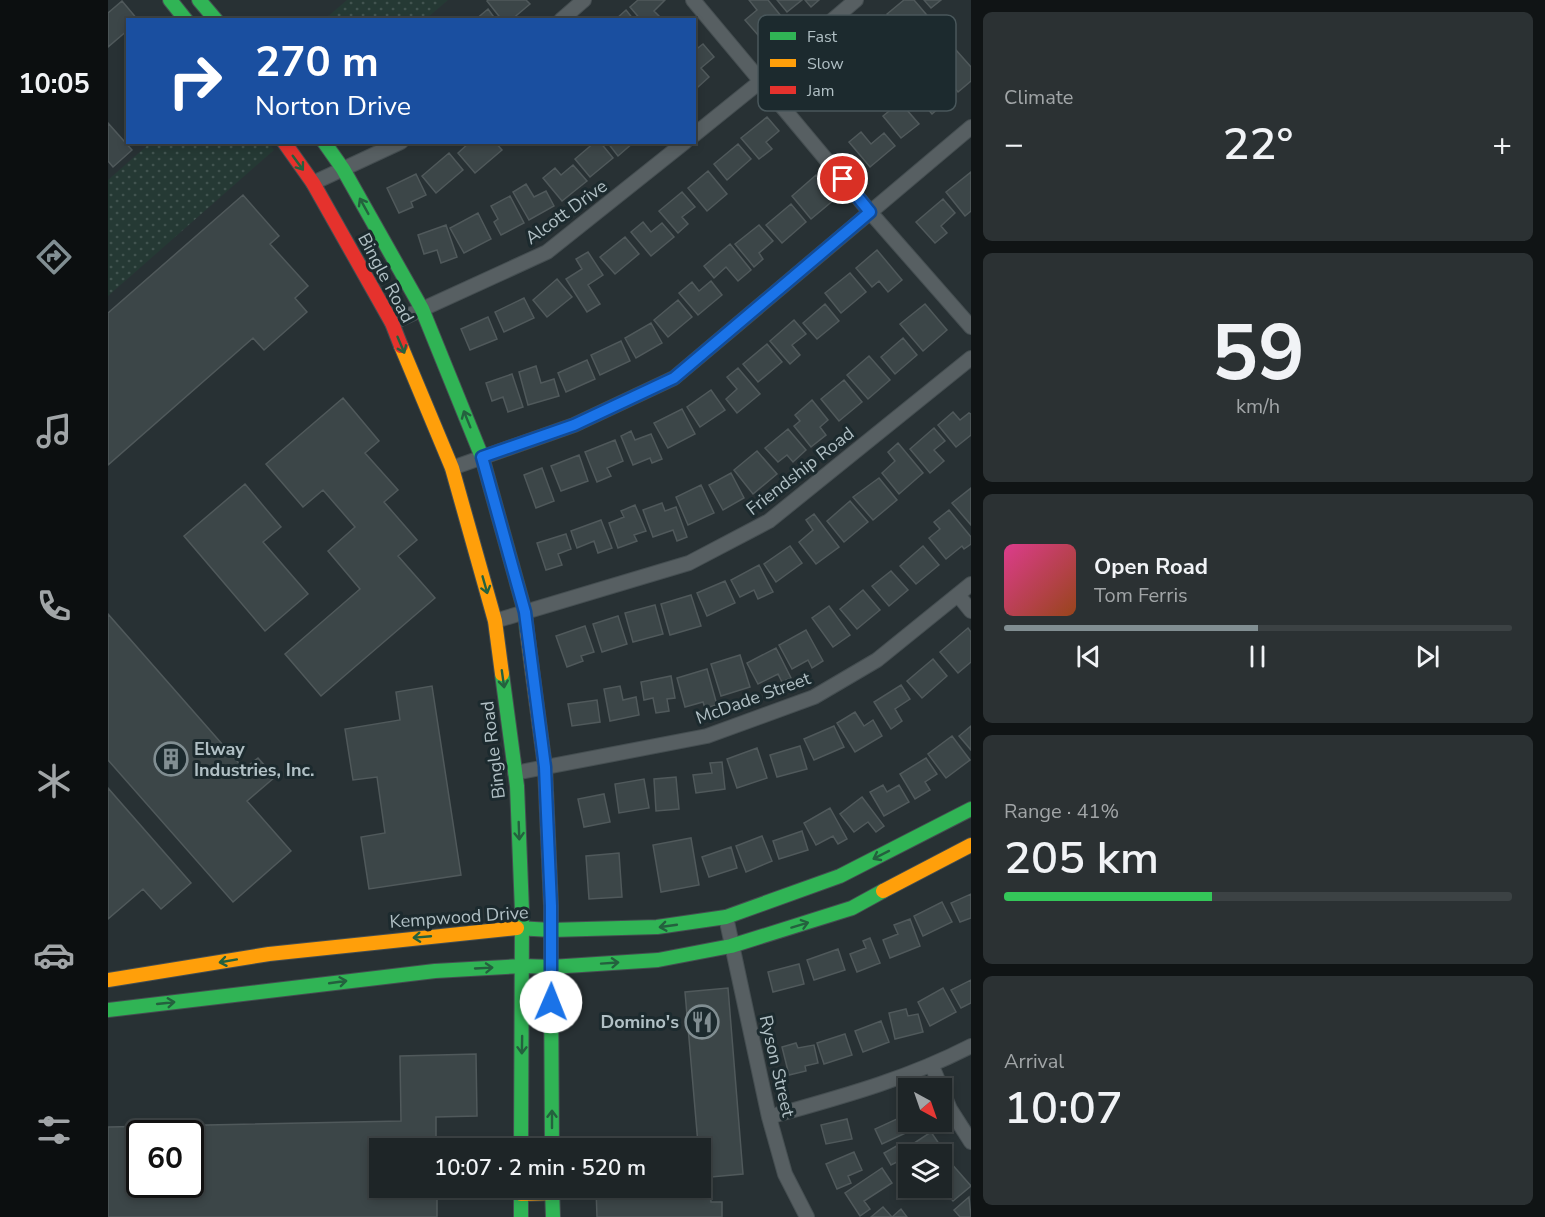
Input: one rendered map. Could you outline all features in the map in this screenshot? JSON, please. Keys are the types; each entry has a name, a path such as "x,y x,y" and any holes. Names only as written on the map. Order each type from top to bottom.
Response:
{"main road":[{"path":"170,0 184,18"},
{"path":"199,0 214,18"},
{"name":"Bingle Road","path":"285,144 313,183 392,323 452,468 495,621 515,773 523,966 521,1138"},
{"name":"Bingle Road","path":"325,144 343,169 422,309 482,457 525,612 545,767 551,930 552,1138"},
{"name":"Kempwood Drive","path":"108,1010 370,978 523,966 551,967 658,960 731,946 852,908 970,809"},
{"name":"Kempwood Drive","path":"108,980 269,954 522,928 551,930 657,927 726,917 840,876 970,845"},
{"path":"521,1198 521,1217"},
{"path":"552,1198 553,1217"}],"street":[{"path":"563,18 584,0"},
{"path":"693,0 758,77"},
{"path":"838,15 856,0"},
{"path":"696,133 758,83"},
{"path":"786,111 970,327"},
{"path":"452,468 574,425 674,378 970,127"},
{"path":"313,183 397,144"},
{"name":"Alcott Drive","path":"392,323 547,252 682,144"},
{"name":"Friendship Road","path":"495,621 689,563 770,522 970,358"},
{"name":"McDade Street","path":"515,773 707,736 814,697 877,660 970,584"},
{"path":"958,595 970,611"},
{"name":"Ryson Street","path":"726,917 770,1117 785,1174 807,1217"},
{"path":"770,1117 869,1089 932,1066 970,1046"},
{"path":"932,1066 951,1109 970,1142"}],"green space":[{"path":"347,0 448,0 427,18 326,18"},
{"path":"149,144 270,144 274,150 108,296 108,180"}],"building":[{"path":"526,0 530,4 513,18 500,18 487,1"},
{"path":"638,0 665,0 654,11 659,18 639,18 630,7"},
{"path":"749,0 768,0 780,15 758,15 758,35 745,20 757,10"},
{"path":"777,0 802,0 787,12"},
{"path":"805,0 819,0 811,7"},
{"path":"904,0 914,0 927,15 888,15"},
{"path":"924,0 941,0 931,8"},
{"path":"122,1 136,18 126,18 126,32 108,47 108,13"},
{"path":"488,9 495,18 477,18"},
{"path":"626,10 632,18 617,18"},
{"path":"703,44 714,57 701,68 709,77 698,87 696,85 696,49"},
{"path":"956,50 971,67 971,81 958,92 956,90"},
{"path":"889,111 908,111 919,124 901,138 883,116"},
{"path":"767,117 779,131 766,142 772,149 759,159 741,138"},
{"path":"108,123 132,150 113,167 108,161"},
{"path":"861,132 871,144 884,133 895,146 870,167 849,142"},
{"path":"468,144 497,144 502,150 475,173 458,153"},
{"path":"593,144 602,144 613,158 590,177 575,159"},
{"path":"609,144 632,144 618,156"},
{"path":"738,144 751,159 727,180 714,164"},
{"path":"449,153 463,170 436,193 422,176"},
{"path":"573,165 587,181 562,201 543,178 555,168 561,175"},
{"path":"708,171 727,194 707,211 688,188"},
{"path":"971,172 971,211 965,216 946,192"},
{"path":"416,174 426,195 411,202 413,207 399,213 387,188"},
{"path":"816,175 835,199 811,219 792,196"},
{"path":"526,184 534,197 546,191 554,206 529,220 513,192"},
{"path":"682,192 695,207 682,217 688,224 678,233 659,211"},
{"path":"243,195 279,236 270,244 308,286 295,298 307,312 264,350 253,338 108,465 108,313"},
{"path":"510,196 524,223 501,235 494,222 498,219 491,206"},
{"path":"943,199 955,213 941,226 947,233 935,243 916,222"},
{"path":"791,204 806,222 782,243 766,225"},
{"path":"478,213 491,239 464,253 450,228"},
{"path":"643,222 651,232 662,223 674,237 651,256 631,232"},
{"path":"446,225 457,257 441,263 437,250 424,254 418,235"},
{"path":"759,225 773,241 759,253 763,259 754,267 735,244"},
{"path":"625,237 639,254 615,274 600,257"},
{"path":"730,244 751,270 738,281 726,267 714,278 704,266"},
{"path":"877,250 902,280 888,292 879,281 872,287 856,268"},
{"path":"588,252 603,275 588,285 600,304 587,312 566,279 582,269 576,259"},
{"path":"850,273 866,292 841,313 825,293"},
{"path":"557,279 572,297 547,317 533,300"},
{"path":"711,281 722,295 698,315 679,293 692,282 699,291"},
{"path":"524,298 534,318 504,332 495,312"},
{"path":"678,300 692,317 668,337 654,320"},
{"path":"825,304 839,321 817,339 803,323"},
{"path":"925,304 947,330 923,351 900,324"},
{"path":"488,317 497,339 470,350 461,329"},
{"path":"794,320 806,334 792,345 800,355 790,364 770,341"},
{"path":"651,323 662,343 636,358 625,338"},
{"path":"903,338 917,355 895,374 881,357"},
{"path":"621,341 630,361 600,375 591,355"},
{"path":"767,344 782,362 758,382 743,364"},
{"path":"869,356 890,380 868,399 847,375"},
{"path":"587,360 595,379 566,392 558,373"},
{"path":"536,366 541,383 554,379 559,396 528,405 519,372"},
{"path":"738,368 760,394 737,413 726,399 737,389 727,377"},
{"path":"512,374 523,407 508,412 503,397 492,401 486,383"},
{"path":"844,380 862,402 839,421 821,399"},
{"path":"711,390 725,410 700,427 687,407"},
{"path":"343,398 379,441 365,453 398,490 384,502 417,540 398,556 435,598 321,696 285,654 360,589 328,551 355,527 323,490 303,507 266,464"},
{"path":"812,400 828,420 820,427 826,435 811,447 794,426 800,421 795,415"},
{"path":"682,409 695,434 668,448 654,423"},
{"path":"953,412 960,420 969,413 971,414 971,435 956,447 938,425"},
{"path":"934,428 945,441 934,450 944,461 930,473 910,449"},
{"path":"788,429 806,450 793,462 787,455 778,462 765,448"},
{"path":"631,431 635,440 651,434 662,459 652,463 650,458 633,465 621,436"},
{"path":"615,440 623,461 607,468 611,476 597,482 585,452"},
{"path":"898,443 923,473 899,494 882,473 895,461 888,452"},
{"path":"757,451 777,474 753,494 734,470"},
{"path":"579,455 588,481 561,491 551,466"},
{"path":"542,468 554,501 536,508 524,475"},
{"path":"731,473 744,498 723,510 709,485"},
{"path":"879,478 897,500 873,520 853,497"},
{"path":"245,484 281,527 263,542 308,594 265,631 184,536"},
{"path":"701,485 714,513 688,525 676,497"},
{"path":"971,488 971,525 952,503"},
{"path":"850,501 868,522 844,542 827,521"},
{"path":"662,503 665,511 676,507 687,537 677,541 673,530 653,537 643,510"},
{"path":"635,505 646,531 634,535 637,541 618,548 609,523 624,517 621,511"},
{"path":"949,510 971,537 971,544 964,549 962,546 946,559 929,538 940,529 934,522"},
{"path":"814,514 839,547 816,564 799,542 813,530 806,520"},
{"path":"601,520 612,548 598,553 594,541 577,548 571,531"},
{"path":"566,534 571,549 558,554 562,565 546,570 537,543"},
{"path":"790,546 802,563 776,582 764,564"},
{"path":"923,546 939,565 916,584 900,566"},
{"path":"759,565 773,592 758,599 754,590 740,597 731,580"},
{"path":"891,571 908,590 889,606 872,586"},
{"path":"725,581 735,603 707,616 697,593"},
{"path":"863,590 880,610 857,629 840,609"},
{"path":"691,595 701,626 670,635 661,604"},
{"path":"655,605 663,634 633,642 625,613"},
{"path":"829,606 850,635 833,647 812,618"},
{"name":"Elway Industries, Inc.","path":"108,614 244,769 258,758 275,777 247,801 291,851 233,902 108,760"},
{"path":"618,616 627,644 602,652 593,624"},
{"path":"585,626 594,652 581,656 583,661 567,667 556,636"},
{"path":"968,628 971,632 971,662 958,673 940,652"},
{"path":"806,630 823,661 812,668 808,660 792,669 779,645"},
{"path":"776,648 791,678 782,682 778,674 758,684 747,663"},
{"path":"740,655 750,687 721,696 711,664"},
{"path":"933,659 947,676 922,698 907,681"},
{"path":"707,669 717,705 705,708 703,702 685,707 677,678"},
{"path":"671,676 675,698 667,699 669,711 656,713 653,698 644,700 641,682"},
{"path":"901,685 910,699 895,709 902,721 891,729 874,702"},
{"path":"432,686 461,875 369,889 361,837 385,833 377,777 353,780 345,729 400,720 396,692"},
{"path":"620,686 623,700 636,697 639,715 610,721 604,689"},
{"path":"597,700 600,722 572,726 568,704"},
{"path":"855,712 864,726 873,720 882,736 855,752 837,723"},
{"path":"834,726 844,747 814,760 804,739"},
{"path":"971,726 971,750 959,736"},
{"path":"952,736 970,760 946,778 928,754"},
{"path":"800,746 807,769 777,777 770,755"},
{"path":"757,748 767,778 737,788 727,759"},
{"path":"926,758 937,774 925,782 930,790 915,799 900,774"},
{"path":"722,762 725,789 696,793 693,775 712,773 710,763"},
{"path":"676,777 679,809 656,811 654,779"},
{"path":"644,779 649,808 619,813 615,784"},
{"path":"883,785 887,792 899,785 909,802 884,816 870,792"},
{"path":"108,788 191,883 161,909 143,889 108,919"},
{"path":"604,794 610,822 584,827 578,799"},
{"path":"862,797 884,826 876,832 868,822 854,832 840,814"},
{"path":"830,808 847,839 838,844 833,836 816,845 804,823"},
{"path":"802,831 808,850 779,859 773,841"},
{"path":"762,836 772,861 746,872 736,846"},
{"path":"691,838 699,885 661,892 653,845"},
{"path":"731,847 737,868 709,877 702,857"},
{"path":"619,853 622,897 589,899 586,856"},
{"path":"971,894 971,918 960,922 951,903"},
{"path":"942,902 952,922 923,936 914,916"},
{"path":"910,919 920,946 890,958 883,940 898,934 894,925"},
{"path":"870,938 880,963 857,972 850,954 866,948 863,941"},
{"path":"838,949 845,970 814,980 807,960"},
{"path":"799,964 804,984 773,992 768,972"},
{"path":"971,980 971,1003 961,1008 951,990"},
{"path":"728,988 743,1174 711,1177 711,1138 697,1138 685,992"},
{"path":"943,988 956,1012 930,1026 918,1002"},
{"path":"906,1009 908,1016 918,1014 923,1032 895,1039 889,1013"},
{"path":"881,1021 889,1042 863,1052 855,1031"},
{"path":"845,1034 852,1055 824,1064 817,1043"},
{"path":"796,1043 798,1048 814,1045 818,1063 805,1066 806,1071 789,1075 782,1047"},
{"path":"476,1054 477,1116 436,1117 436,1138 369,1138 369,1198 437,1198 437,1217 108,1217 108,1127 126,1127 126,1198 204,1198 204,1125 401,1121 400,1056"},
{"path":"847,1119 852,1139 826,1144 821,1125"},
{"path":"898,1119 898,1132 908,1132 882,1144 875,1129"},
{"path":"931,1132 939,1144 913,1144"},
{"path":"898,1145 898,1162 891,1165 884,1153"},
{"path":"854,1152 862,1170 848,1176 851,1183 837,1189 826,1164"},
{"path":"952,1164 971,1186 953,1201 950,1198"},
{"path":"882,1168 892,1183 864,1201 870,1209 860,1216 845,1193"},
{"path":"969,1197 971,1217 960,1217 954,1210"},
{"path":"596,1198 711,1198 711,1202 722,1202 722,1217 597,1217"},
{"path":"883,1207 892,1217 871,1217"},
{"path":"901,1209 907,1217 892,1217"}],"traffic: fast":[{"path":"170,0 184,18"},
{"path":"199,0 214,18"},
{"path":"325,144 343,169 422,309 482,457 525,612 527,631"},
{"path":"502,674 517,786 522,911 521,1138"},
{"path":"517,928 551,930 657,927 726,917 840,876 971,809"},
{"path":"108,1010 435,971 658,960 731,946 852,908 883,891"},
{"path":"551,977 552,1138"},
{"path":"521,1198 521,1217"},
{"path":"552,1198 553,1217"}],"traffic: slow":[{"path":"401,346 452,468 495,621 502,674"},
{"path":"527,631 545,767 551,906 551,977"},
{"path":"883,891 971,845"},
{"path":"108,980 269,954 517,928"}],"traffic: jam":[{"path":"285,144 313,183 392,323 401,346"}],"place":[{"name":"Elway Industries, Inc.","path":"171,759"},
{"name":"Domino's","path":"702,1022"}],"route":[{"path":"551,1002 551,906 545,767 525,612 482,457 574,425 674,378 870,212 843,179"}]}
